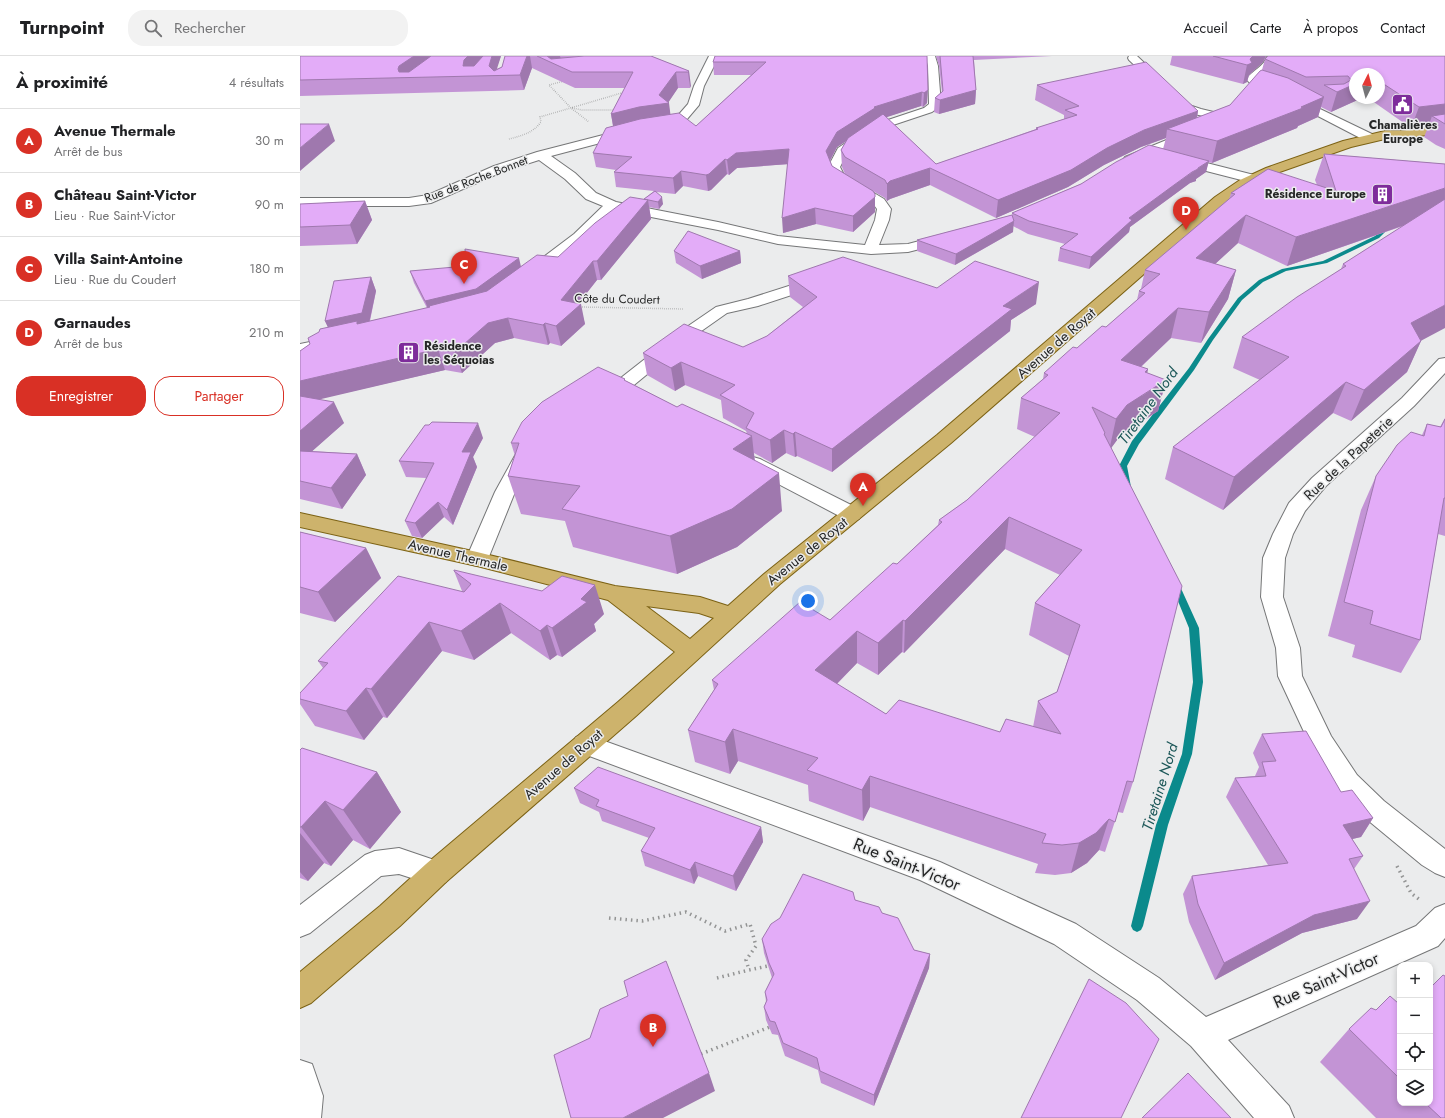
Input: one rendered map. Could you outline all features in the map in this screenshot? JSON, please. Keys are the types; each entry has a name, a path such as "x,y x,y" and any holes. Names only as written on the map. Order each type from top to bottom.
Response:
{"main road":[{"name":"Avenue de Royat","path":"300,992 390,916 436,873 627,709 731,615 944,439 1220,200 1253,179 1270,171 1347,144 1391,131 1445,121"},
{"name":"Avenue de Royat","path":"1378,136 1400,135 1445,128"},
{"name":"Avenue Thermale","path":"300,520 477,559 615,594 700,605 731,615"},
{"name":"Avenue Thermale","path":"615,594 691,652"}],"street":[{"path":"541,155 642,128 678,124 693,105 699,86 714,56"},
{"path":"854,265 860,262 871,250 873,239 883,220 884,209 879,202 838,178 834,167 842,151 877,127 928,110 935,105 933,66 930,56"},
{"path":"1272,56 1270,63 1253,80 1378,136"},
{"path":"1133,58 1185,107 1198,112 1222,117"},
{"path":"1288,95 1316,100"},
{"path":"1115,166 1146,151 1215,125 1232,105"},
{"path":"1146,151 1253,179"},
{"name":"Rue de Roche Bonnet","path":"300,202 410,202 431,199 498,169 541,155 570,176 591,196 612,205 718,226 778,240 871,250 908,248 959,235"},
{"path":"518,283 579,237 612,205"},
{"path":"587,407 628,381 684,336 722,310 752,303 831,278"},
{"path":"300,349 346,340"},
{"name":"Rue de la Papeterie","path":"1445,363 1408,402 1319,482 1296,508 1282,534 1274,558 1272,597 1288,648 1290,676 1321,742 1348,783 1374,809 1432,856 1445,864"},
{"path":"614,390 635,401"},
{"path":"477,559 505,492 524,456 533,446"},
{"path":"740,456 852,514"},
{"name":"Rue Saint-Victor","path":"585,744 930,871 1065,934 1141,984 1202,1034 1277,1118"},
{"path":"300,923 374,864 399,861 436,873"},
{"name":"Rue Saint-Victor","path":"1202,1034 1427,936 1445,918"},
{"path":"300,1076 306,1096 304,1118"}],"path":[{"path":"560,76 564,81 549,85 571,108 594,126"},
{"path":"509,139 528,133 536,128 541,122 540,117 626,91"},
{"path":"571,108 582,110 617,110"},
{"name":"Côte du Coudert","path":"573,307 722,310"},
{"path":"609,918 642,921 686,912 725,931 750,924 756,946 746,960 749,970"},
{"path":"717,978 768,966"},
{"path":"701,1054 770,1027"}],"building":[{"path":"300,56 414,56 399,66 398,69 399,72 409,72 431,56 468,56 464,60 463,66 474,66 483,56 492,56 489,66 494,71 502,67 505,56 527,56 520,75 300,80"},
{"path":"537,56 547,56 551,59 584,56 651,56 689,71 676,72 659,95 669,103 639,107 611,114 633,72 572,72"},
{"path":"715,56 927,56 928,90 924,93 922,92 874,107 875,108 837,132 826,151 832,166 873,191 875,194 875,197 853,216 815,208 782,218 789,149 736,153 727,160 725,159 709,174 706,175 681,171 673,178 614,172 632,157 593,153 606,128 640,119 679,113 696,126 766,62 713,62"},
{"path":"940,56 973,56 976,90 940,100 935,98 943,91"},
{"path":"1213,56 1253,56 1250,59 1252,63 1247,65"},
{"path":"1268,56 1445,56 1445,104 1419,107 1385,85 1385,68 1349,68 1349,77 1348,76 1306,77 1265,59"},
{"path":"1146,62 1198,111 1144,130 1107,148 1071,170 998,200 930,168 890,181 887,184 885,180 845,157 841,150 848,138 883,114 936,164 1077,115 1065,110 1079,106 1037,85"},
{"path":"1262,70 1288,78 1324,97 1301,107 1303,108 1217,141 1167,129 1230,105"},
{"path":"1349,81 1349,87 1337,92 1324,85 1344,84"},
{"path":"1445,114 1445,124 1432,116"},
{"path":"300,124 329,124 300,148"},
{"path":"1149,145 1209,161 1129,218 1132,220 1091,257 1060,248 1078,234 1029,221 1012,213 1081,184 1116,162"},
{"path":"1324,154 1445,164 1445,188 1296,237 1246,215 1196,258 1236,270 1209,312 1178,308 1121,360 1148,369 1145,372 1166,380 1127,405 1116,419 1092,407 1105,433 1104,434 1182,586 1133,782 1127,781 1115,822 1109,819 1096,833 1079,843 1062,845 1042,843 1046,834 870,776 862,790 807,770 818,758 733,729 725,742 688,730 718,684 712,680 800,602 830,620 893,563 897,564 942,522 939,520 967,500 1060,413 1021,398 1048,375 1044,373 1073,347 1077,348 1102,326 1106,327 1145,293 1139,291 1160,274 1145,270 1235,194 1231,193 1268,169 1336,191","holes":["1009,517 1082,550 1035,603 1080,625 1057,692 1038,701 1061,734 1006,719 1000,732 899,700 886,714 815,670 857,631 878,643 903,620 905,621"]},
{"path":"655,191 662,197 658,202 644,199"},
{"path":"630,197 648,200 597,261 593,261 561,300 581,304 556,326 508,318 488,323 455,352 438,349 300,381 300,351 310,344 308,338 319,332 320,329 357,321 357,324 430,307 429,306 487,291 537,255 558,257 595,223"},
{"path":"1445,199 1445,305 1411,323 1421,341 1364,390 1346,382 1234,477 1173,447 1289,357 1242,337 1297,297 1346,266 1343,264"},
{"path":"365,201 350,225 300,227 300,204"},
{"path":"1012,215 1014,221 956,254 917,240"},
{"path":"688,231 740,251 700,266 674,251"},
{"path":"465,249 519,258 476,289 425,301 410,271 466,266"},
{"path":"843,257 937,288 975,261 1039,282 1003,306 1012,309 832,449 795,432 793,434 784,430 770,440 746,428 754,413 720,395 735,385 681,362 671,368 643,353 684,324 743,347 767,336 817,297 788,276"},
{"path":"371,277 362,313 325,321 334,281"},
{"path":"598,367 625,379 624,380 677,407 682,404 752,436 733,449 779,473 732,509 670,536 562,509 580,486 508,476 519,443 511,443 522,422 542,402"},
{"path":"300,396 334,402 300,431"},
{"path":"1445,419 1445,498 1420,640 1370,624 1373,611 1344,602 1376,476 1397,445 1411,432 1424,436 1427,424 1441,427"},
{"path":"432,422 478,423 462,452 471,452 447,510 438,502 415,523 405,521 434,463 399,461 425,425 429,425"},
{"path":"300,451 357,454 331,488 300,481"},
{"path":"300,532 366,548 318,592 300,587"},
{"path":"454,570 542,591 562,576 595,585 581,599 587,602 552,628 547,625 540,631 500,603 461,631 429,622 371,689 366,688 346,711 300,699 300,693 328,663 318,661 398,576 464,592 471,584"},
{"path":"1306,731 1341,792 1352,790 1373,818 1343,825 1363,856 1349,859 1370,901 1314,915 1224,963 1198,904 1192,876 1288,863 1235,778 1266,776 1262,762 1276,761 1262,734"},
{"path":"302,748 377,772 343,810 325,801 300,827 300,750"},
{"path":"598,767 761,827 733,876 695,862 690,870 641,851 655,828 596,806 599,800 574,788"},
{"path":"803,874 853,892 855,900 879,907 882,913 898,918 914,950 930,954 874,1095 820,1071 817,1058 783,1043 775,1022 770,1021 764,1007 767,1000 765,992 774,974 762,939 771,924 780,918"},
{"path":"666,961 709,1073 623,1118 571,1118 554,1055 590,1038 600,1009 628,996 624,981"},
{"path":"1443,975 1445,976 1445,1118 1441,1118 1428,1106 1433,1106 1433,985"},
{"path":"1089,979 1126,1003 1159,1039 1121,1118 1021,1118"},
{"path":"1390,996 1397,1002 1397,1076 1349,1029 1371,1008 1376,1010"},
{"path":"1188,1073 1231,1118 1142,1118"}],"waterway":[{"name":"Tiretaine Nord","path":"1127,487 1123,466 1135,443 1192,369 1210,340 1240,299 1261,281 1284,270 1325,262 1377,237 1387,227"},
{"name":"Tiretaine Nord","path":"1137,926 1162,825 1187,754 1198,682 1194,628 1175,584"}],"place":[{"name":"Chamalières Europe","path":"1403,104"},
{"name":"Résidence Europe","path":"1382,194"},
{"name":"Garnaudes","path":"1186,230"},
{"name":"Villa Saint-Antoine","path":"464,284"},
{"name":"Résidence les Séquoias","path":"408,353"},
{"name":"Avenue Thermale","path":"863,506"},
{"name":"Château Saint-Victor","path":"653,1047"}]}
